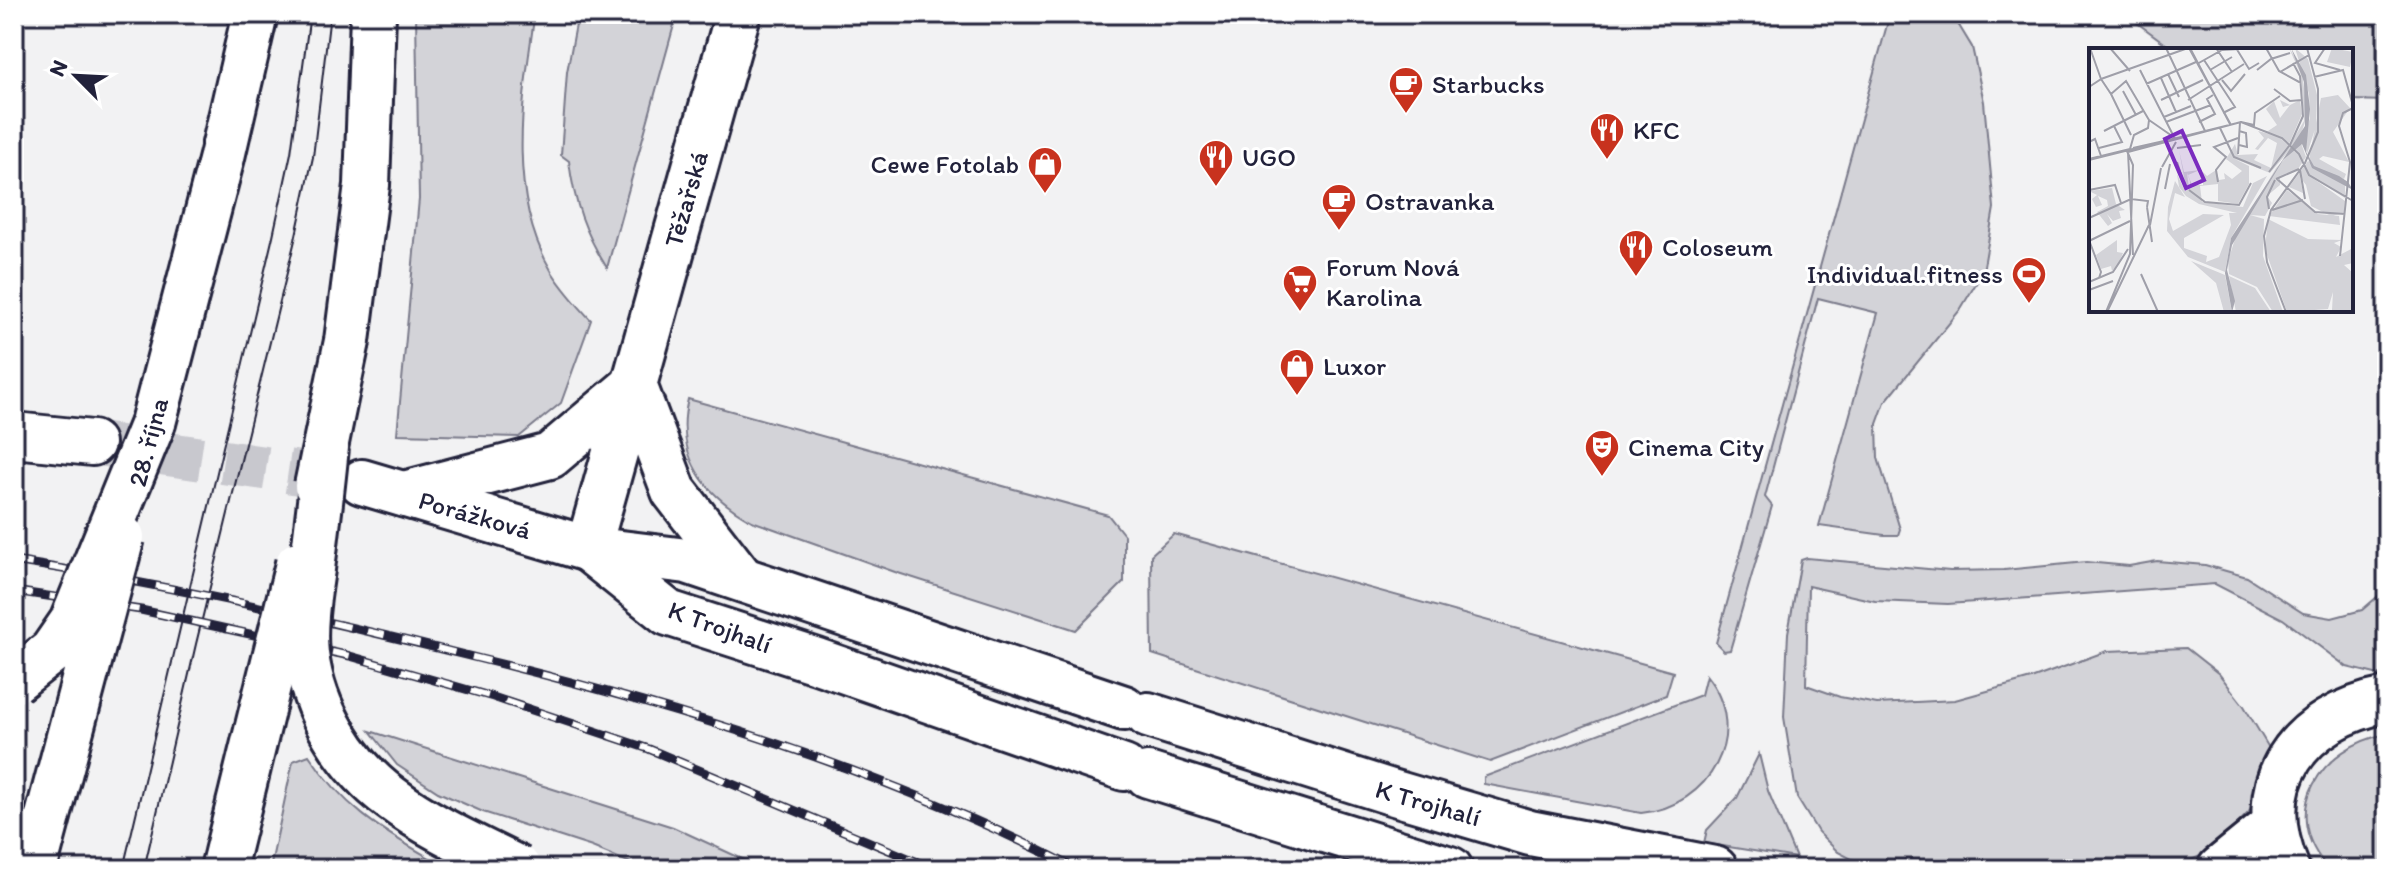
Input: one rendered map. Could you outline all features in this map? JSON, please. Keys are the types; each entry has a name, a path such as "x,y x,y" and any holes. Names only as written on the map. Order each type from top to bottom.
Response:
{"main road":[{"name":"28. října","path":"34,869 222,157 255,14"},
{"path":"223,869 326,447 347,341 367,185 373,14"},
{"name":"Těžařská","path":"588,549 738,14"},
{"path":"404,494 550,456 634,385 674,491 742,579"},
{"path":"14,681 52,651 72,622 153,423"},
{"path":"14,435 92,443"},
{"path":"326,447 307,612 306,651 314,689 329,723 345,754 389,797 519,869"},
{"name":"Porážková","path":"362,482 588,549"},
{"name":"K Trojhalí","path":"588,549 687,561 1136,711 1530,833 1715,869"},
{"name":"K Trojhalí","path":"588,549 668,613 817,661 1136,772 1450,869"},
{"path":"2287,869 2278,847 2274,804 2278,782 2300,742 2316,727 2336,715 2387,700"},
{"path":"2220,869 2274,825"}],"shaded area":[{"path":"416,14 532,14 534,19 525,83 523,181 538,243 552,272 591,320 561,403 519,437 397,434 419,199"},
{"path":"578,14 677,14 607,268 582,217 569,161 561,155 567,72"},
{"path":"1890,14 1952,14 1972,47 1984,102 1994,208 1983,272 1960,310 1885,402 1877,424 1878,458 1900,529 1898,535 1819,526 1878,313 1818,298 1765,497 1772,506 1730,650 1724,651 1716,643"},
{"path":"2125,14 2387,14 2387,101 2353,100 2353,48 2171,48"},
{"path":"688,399 1108,515 1124,535 1124,582 1076,630 895,572 752,521 720,499 697,472 685,438"},
{"path":"1174,534 1673,672 1666,695 1490,762 1152,654 1151,555"},
{"path":"1807,558 1950,571 2004,570 2086,562 2129,566 2157,561 2205,565 2247,577 2303,613 2332,618 2362,610 2387,586 2387,673 2379,675 2347,667 2283,619 2215,584 1948,604 1875,601 1808,586 1806,685 1840,697 1877,704 1955,700 2031,679 2107,651 2186,648 2219,674 2244,706 2272,753 2249,812 2211,851 2172,869 1871,869 1838,852 1818,832 1797,798 1784,717 1788,633 1801,560"},
{"path":"1706,675 1719,697 1725,720 1724,743 1717,764 1704,782 1686,797 1665,808 1641,813 1484,784 1484,777 1701,695"},
{"path":"370,731 673,827 764,869 645,869 592,847 483,812 438,792 397,765"},
{"path":"2387,734 2387,869 2329,869 2314,847 2306,826 2307,804 2313,785 2326,767 2343,752 2363,741"},
{"path":"1759,754 1768,791 1796,858 1704,843 1707,830 1737,798"},
{"path":"309,755 335,788 362,814 430,858 360,863 333,869 270,869 293,761"}],"tunnel":[{"path":"92,443 355,481"}],"tram line":[{"path":"123,869 273,236 291,153 310,14"},
{"path":"144,869 295,240 313,157 330,14"}],"railway":[{"path":"14,561 299,616 625,697 779,744 855,772 930,801 1077,869"},
{"path":"14,591 141,610 350,656 493,697 649,749 934,869"}],"place":[{"name":"Starbucks","path":"1406,115"},
{"name":"KFC","path":"1607,161"},
{"name":"UGO","path":"1216,188"},
{"name":"Cewe Fotolab","path":"1045,195"},
{"name":"Ostravanka","path":"1339,232"},
{"name":"Coloseum","path":"1636,278"},
{"name":"Individual.fitness","path":"2029,305"},
{"name":"Forum Nová Karolina","path":"1300,313"},
{"name":"Luxor","path":"1297,397"},
{"name":"Cinema City","path":"1602,478"}]}
